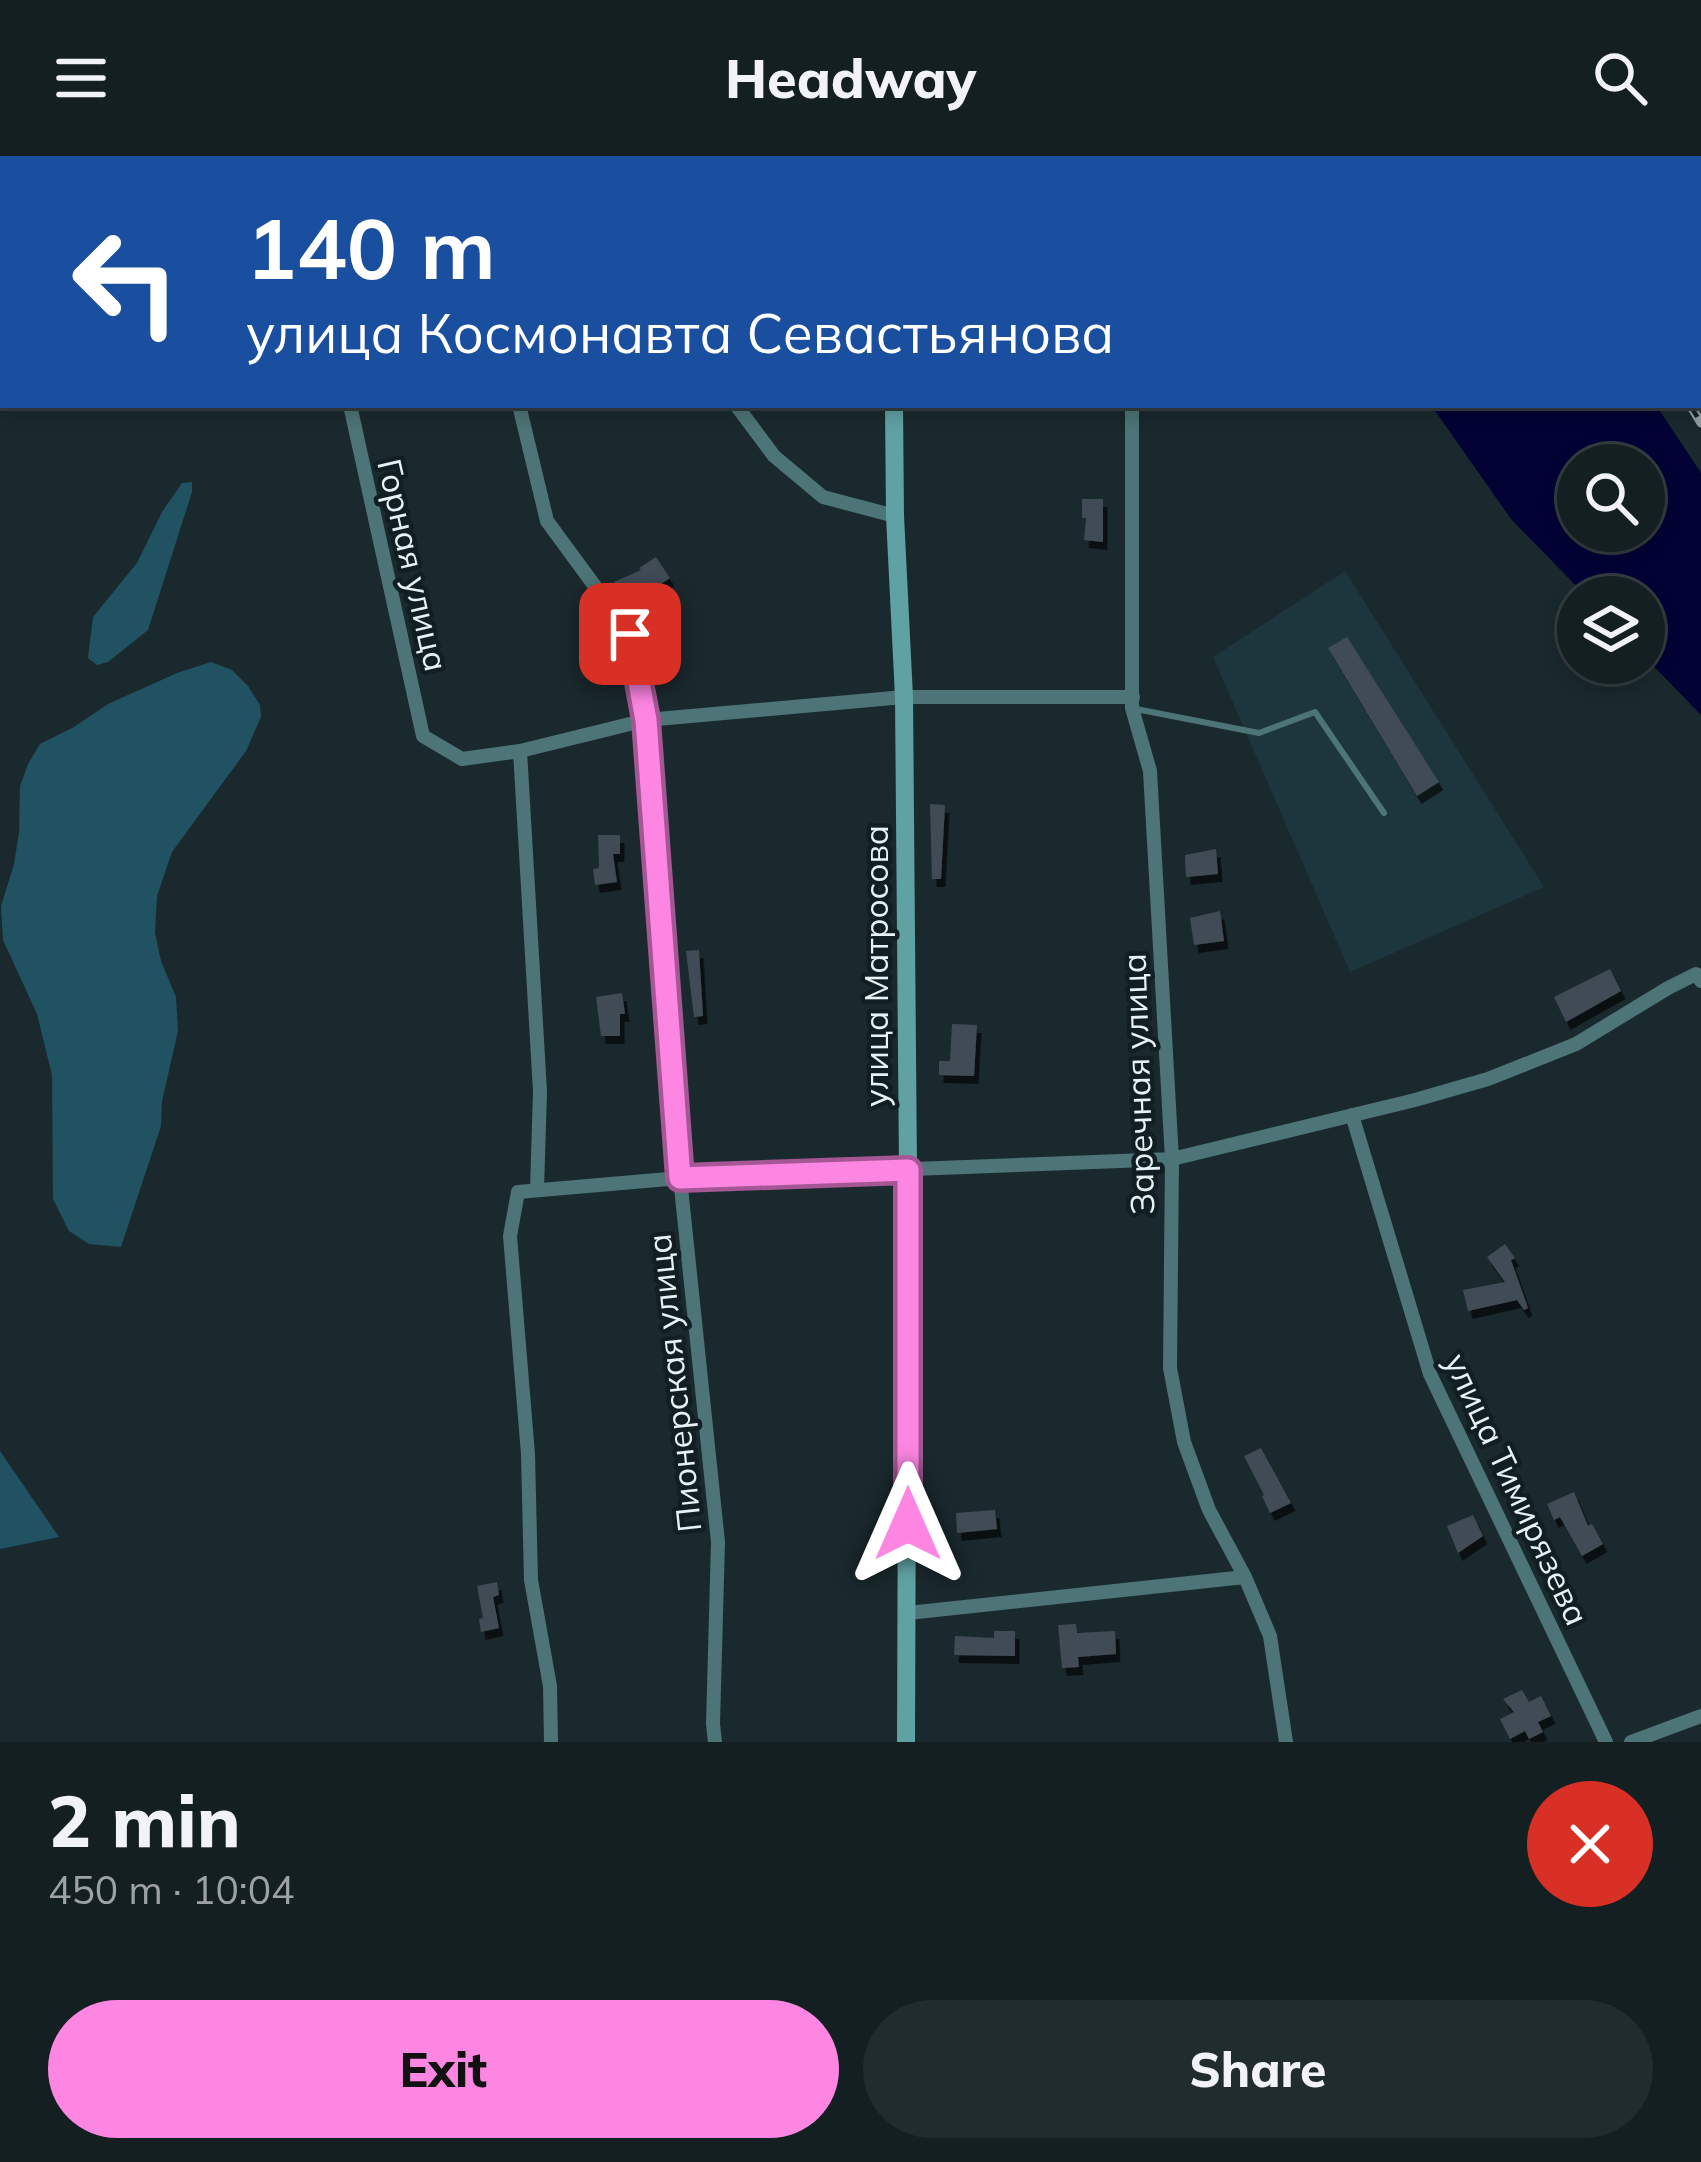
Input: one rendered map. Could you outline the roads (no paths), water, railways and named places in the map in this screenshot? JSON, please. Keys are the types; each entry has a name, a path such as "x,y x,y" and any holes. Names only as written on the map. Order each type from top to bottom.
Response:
{"main road":[{"name":"улица Матросова","path":"895,408 904,697 908,1170 906,1742"}],"street":[{"name":"Горная улица","path":"351,408 423,736 462,759 520,751"},
{"name":"Пионерская улица","path":"520,408 547,521 630,634 646,720 680,1178 718,1542 716,1742"},
{"path":"738,408 774,456 823,497 895,516"},
{"name":"Заречная улица","path":"1132,408 1133,703 1150,771 1172,1160 1171,1368 1184,1442 1209,1510 1270,1636 1286,1742"},
{"path":"537,1190 540,1090 520,751 646,720 904,697 1133,703"},
{"path":"551,1742 550,1686 531,1580 528,1454 510,1236 518,1192 680,1178 1172,1160 1415,1100 1510,1070 1576,1044 1696,974 1701,980"},
{"name":"улица Тимирязева","path":"1352,1115 1430,1374 1606,1742"},
{"path":"908,1612 1245,1577"},
{"path":"1631,1742 1701,1716"}],"lane":[{"path":"1133,703 1259,733 1315,712 1384,813"}],"railway":[{"path":"1692,408 1701,423"}]}
